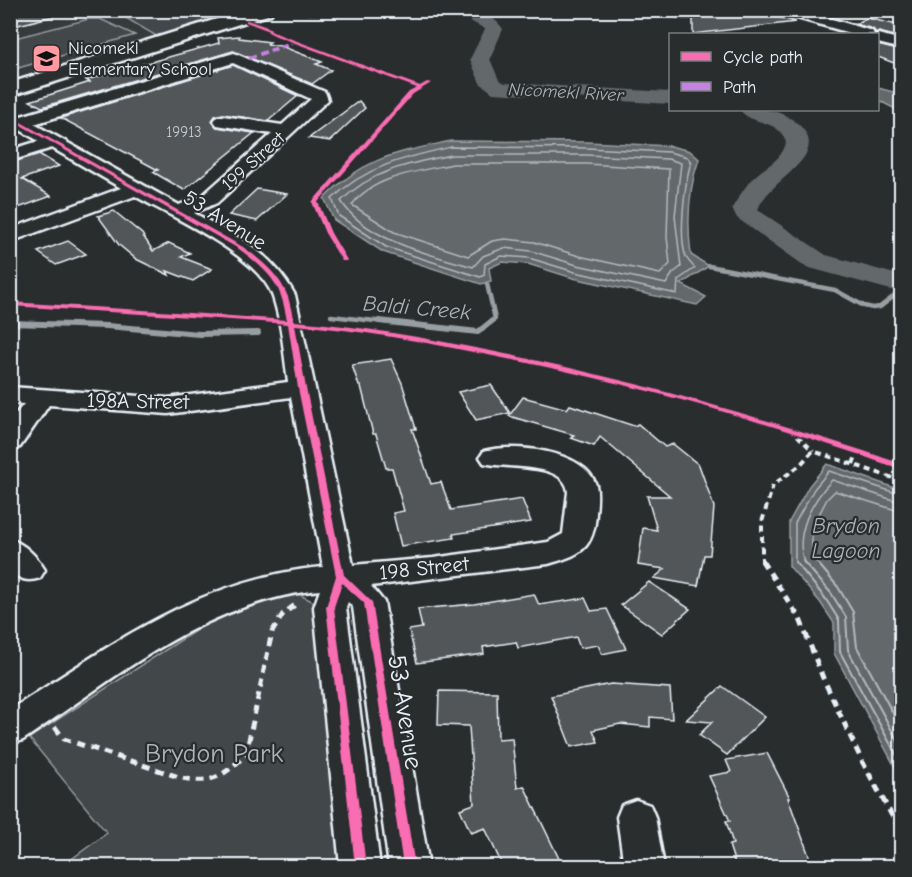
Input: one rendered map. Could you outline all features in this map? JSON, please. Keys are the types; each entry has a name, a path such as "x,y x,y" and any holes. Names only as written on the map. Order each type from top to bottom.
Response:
{"main road":[{"path":"10,82 256,13"},
{"path":"10,90 256,13"}],"street":[{"path":"668,10 693,13"},
{"path":"785,10 864,33"},
{"path":"803,28 845,10"},
{"path":"879,38 902,45"},
{"name":"199 Street","path":"16,120 234,58 319,96 320,100 210,199 179,212"},
{"name":"53 Avenue","path":"16,120 250,254 274,277 284,295 340,576 330,607 360,867"},
{"path":"222,121 285,131"},
{"path":"10,156 55,141"},
{"path":"10,236 138,188"},
{"name":"198A Street","path":"10,395 168,406 302,387"},
{"path":"10,441 41,398"},
{"name":"198 Street","path":"10,729 151,638 212,606 256,589 340,576 393,573 548,553 562,550 576,540 580,533 582,488 574,474 565,468 531,458 507,455 494,457"},
{"name":"53 Avenue","path":"340,576 368,602 409,867"},
{"path":"636,817 644,867"}],"path":[{"path":"779,426 809,435"},
{"path":"789,428 813,450 902,481"},
{"path":"848,448 869,455"},
{"path":"813,450 799,466 773,484 762,522 762,564 800,619 823,678 862,761 902,834"},
{"path":"853,464 858,451"},
{"path":"40,710 64,739 182,778 200,782 209,780 234,766 246,754 272,632 283,614 298,603"}],"shaded area":[{"name":"Nicomekl Elementary School","path":"11,11 112,11 158,37 11,80"}],"green space":[{"path":"247,10 158,37 114,11"},
{"path":"89,19 100,19 135,35 11,70 11,39"},
{"name":"Brydon Park","path":"298,594 318,604 318,645 344,866 62,866 107,833 29,738 201,627 243,608 251,601"}],"water":[{"path":"879,88 901,94 901,110 879,101"},
{"path":"451,141 587,142 670,146 690,151 699,159 689,207 691,255 709,266 681,284 706,297 697,305 573,278 528,264 502,262 489,268 491,281 481,284 383,252 334,220 324,198 353,173 397,153"},
{"name":"Brydon Lagoon","path":"827,464 901,490 901,778 834,653 834,623 820,602 789,566 789,522 809,486"}],"building":[{"path":"10,10 54,10 54,16 10,27"},
{"path":"702,10 754,10 796,22 693,33 693,19 702,15"},
{"path":"867,18 902,26 902,38 876,33 873,29 855,24"},
{"path":"239,36 239,38 270,42 267,44 281,46 322,62 316,64 331,70 312,84 233,51 42,107 30,101 90,82 86,80 219,43 218,38"},
{"path":"879,45 902,51 902,66 879,57"},
{"path":"233,65 298,96 268,121 223,114 215,116 212,121 217,127 254,133 184,190 153,172 158,170 61,118"},
{"path":"359,101 365,108 330,141 309,138"},
{"path":"39,154 59,166 22,179 51,196 10,211 10,163"},
{"path":"257,189 287,194 257,221 229,215"},
{"path":"114,211 142,234 153,251 169,243 190,253 181,257 212,269 193,281 167,271 169,275 136,259 119,245 98,216"},
{"path":"68,241 86,254 56,265 38,252"},
{"path":"391,359 402,383 416,429 412,429 431,484 441,482 451,510 522,499 531,522 453,534 454,538 401,546 393,513 404,511 392,468 386,468 376,434 373,434 361,386 359,386 352,365"},
{"path":"491,385 510,413 476,420 458,392"},
{"path":"523,397 567,409 570,405 634,426 638,424 665,447 673,444 699,465 714,507 710,555 704,555 698,586 654,578 665,569 638,565 643,528 657,530 647,496 670,496 600,437 594,446 571,438 574,435 509,416"},
{"path":"649,582 690,609 662,634 621,605"},
{"path":"534,594 539,605 585,598 591,611 607,609 626,649 602,654 598,645 580,648 576,637 518,648 516,642 483,647 484,654 417,663 409,630 422,628 418,609 474,604"},
{"path":"611,684 670,688 672,719 650,717 650,727 620,724 593,730 598,742 571,747 551,696"},
{"path":"722,686 765,717 727,755 699,735 712,722 686,720"},
{"path":"439,691 497,692 498,739 512,738 517,788 524,786 563,867 503,867 485,828 471,833 460,809 474,804 469,726 438,725"},
{"path":"767,753 790,798 788,798 813,867 736,867 729,845 733,844 726,821 730,821 709,776 731,772 726,760"}],"waterway":[{"name":"Nicomekl River","path":"308,10 367,10"},
{"name":"Nicomekl River","path":"459,10 483,19 494,29 480,59 490,83 500,89 669,98"},
{"name":"Nicomekl River","path":"754,111 782,122 796,135 798,143 795,153 787,164 767,178 759,187 745,208 746,213 816,261 902,285"},
{"name":"Baldi Creek","path":"709,266 835,290 864,306 873,308 880,307 902,290"},
{"name":"Baldi Creek","path":"487,284 495,319 490,323"},
{"name":"Baldi Creek","path":"331,316 393,323"},
{"name":"Baldi Creek","path":"379,321 478,332 492,321"},
{"name":"Baldi Creek","path":"10,323 107,326 199,334 258,333"}],"marked path":[{"path":"249,58 294,42"}],"cycle path":[{"path":"247,21 269,29 277,35 419,87"},
{"path":"344,260 328,233 315,202 411,93 429,83"},
{"path":"10,117 241,248 259,261 274,277 284,295 340,576 330,607 360,866"},
{"path":"10,304 257,319 357,329 409,338 533,362 639,387 798,432 902,467"},
{"path":"340,576 368,602 409,866"}],"place":[{"name":"Nicomekl Elementary School","path":"47,58"}]}
